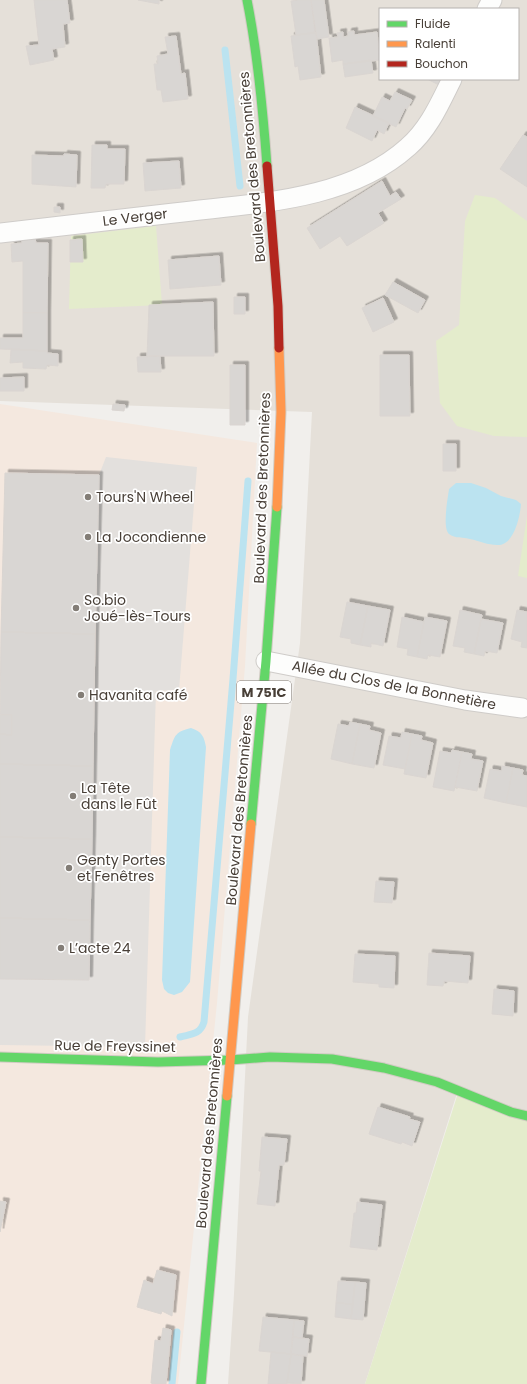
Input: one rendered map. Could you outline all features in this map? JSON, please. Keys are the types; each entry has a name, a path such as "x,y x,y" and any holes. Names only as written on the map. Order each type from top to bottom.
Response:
{"main road":[{"name":"Boulevard des Bretonnières","path":"202,1384 266,661 276,536 281,412 278,306 271,201 264,120 253,29 247,0"},
{"name":"Rue de Freyssinet","path":"0,1057 158,1062 230,1060 270,1057 332,1059 376,1067 437,1082 511,1112 527,1116"}],"street":[{"name":"Le Verger","path":"0,233 271,201 325,191 346,185 363,178 392,160 409,147 423,132 451,80"},
{"name":"Allée du Clos de la Bonnetière","path":"266,661 465,700 522,708"}],"shaded area":[{"path":"0,0 527,0 527,1116 458,1090 365,1384 228,1384 248,1017 300,643 312,412 0,401"},
{"path":"0,404 257,443 245,666 217,1003 178,1384 0,1384"},
{"path":"106,457 197,467 179,690 156,691 145,1047 0,1045 0,979 89,980 99,475"}],"green space":[{"path":"475,195 495,198 527,221 527,437 494,436 457,426 440,403 436,341 459,325 465,221"},
{"path":"156,226 162,305 69,309 71,236"},
{"path":"527,516 527,578 518,576"},
{"path":"459,1090 527,1116 527,1384 365,1384"}],"water":[{"path":"456,483 471,483 486,488 501,496 516,500 521,504 515,530 508,541 503,544 494,545 468,538 454,537 449,534 446,525 446,512 449,489"},
{"path":"191,728 198,731 202,735 206,747 190,982 182,992 174,995 168,993 164,989 162,980 170,750 176,735"}],"building":[{"path":"34,0 67,0 70,23 63,24 65,47 52,49 54,60 30,65 26,46 39,45"},
{"path":"138,0 159,0 159,4"},
{"path":"311,0 315,33 296,35 291,1"},
{"path":"311,0 324,0 329,37 317,39"},
{"path":"354,31 354,35 377,32 379,60 343,64 343,60 332,62 329,38 338,37 337,33 343,32 343,37 348,36 348,32"},
{"path":"316,32 321,77 300,80 298,66 295,67 291,36"},
{"path":"176,36 181,74 185,73 188,99 163,102 161,90 157,90 154,64 158,64 157,56 168,54 165,37"},
{"path":"371,60 373,73 345,77 343,64"},
{"path":"429,80 442,80 439,85"},
{"path":"395,92 412,100 407,109 405,108 396,127 373,116 382,97 390,101"},
{"path":"355,107 389,123 384,134 377,130 372,141 346,128"},
{"path":"523,135 527,137 527,187 500,169"},
{"path":"92,145 107,145 107,149 125,149 124,184 106,184 105,188 91,188"},
{"path":"64,154 77,155 76,187 32,184 32,155 64,156"},
{"path":"179,161 181,188 145,191 143,163"},
{"path":"382,181 390,196 396,192 401,199 378,213 384,223 347,246 340,236 320,249 307,228"},
{"path":"54,207 60,207 60,213 54,212"},
{"path":"34,235 36,243 48,243 47,313 23,313 23,261 12,262 11,244 22,243 22,236"},
{"path":"82,239 83,262 70,262 70,240"},
{"path":"219,256 221,285 170,289 168,260"},
{"path":"393,282 425,300 418,313 385,295"},
{"path":"234,297 245,297 245,314 234,314"},
{"path":"383,298 394,322 373,332 362,308"},
{"path":"213,302 214,356 147,356 149,305"},
{"path":"23,313 47,313 47,351 0,349 0,338 23,338"},
{"path":"11,349 47,351 47,353 58,354 58,366 47,365 46,369 23,368 23,362 10,363"},
{"path":"380,355 409,355 410,416 380,416"},
{"path":"160,356 161,372 138,372 137,357"},
{"path":"230,365 245,365 245,425 230,425"},
{"path":"24,377 24,391 0,391 0,378"},
{"path":"113,404 125,405 124,411 112,410"},
{"path":"443,444 456,444 456,471 443,471"},
{"path":"5,473 99,475 95,634 1,632"},
{"path":"347,602 368,606 360,645 351,643 351,639 340,637"},
{"path":"368,606 390,610 383,646 371,643 371,647 360,645"},
{"path":"460,610 482,615 474,654 464,652 465,648 453,646"},
{"path":"517,610 527,612 527,648 521,647 522,642 511,639"},
{"path":"402,617 424,622 417,657 407,655 408,649 397,647"},
{"path":"425,617 447,621 440,657 428,655 427,659 417,657"},
{"path":"481,619 503,623 497,653 485,651 484,656 474,654"},
{"path":"1,632 95,634 93,766 0,764 0,734 12,735 12,715 0,715"},
{"path":"0,715 12,715 12,735 0,734"},
{"path":"350,722 360,724 352,764 331,759 338,724 349,726"},
{"path":"360,724 370,726 369,730 381,733 374,768 352,764"},
{"path":"402,732 412,734 405,769 383,765 389,736 401,738"},
{"path":"412,734 422,736 421,740 433,743 426,778 404,774"},
{"path":"452,750 462,752 454,791 433,787 440,751 451,753"},
{"path":"462,752 472,754 471,759 483,761 477,791 455,787"},
{"path":"0,764 93,766 92,839 0,837"},
{"path":"502,766 513,768 506,803 484,798 490,769 502,771"},
{"path":"513,768 523,770 522,775 527,776 527,807 506,803"},
{"path":"0,837 92,839 90,920 0,918"},
{"path":"376,881 394,882 392,903 374,902"},
{"path":"0,918 90,920 89,980 0,979"},
{"path":"429,953 470,956 468,983 444,981 443,986 427,985"},
{"path":"355,954 395,956 394,988 379,987 379,984 353,982"},
{"path":"494,989 514,991 513,1016 492,1014"},
{"path":"378,1107 410,1117 409,1119 420,1122 412,1146 369,1134"},
{"path":"262,1137 287,1139 284,1165 279,1165 275,1206 257,1204 261,1171 259,1171"},
{"path":"0,1201 6,1202 0,1232"},
{"path":"357,1202 382,1205 377,1250 350,1247 354,1213 356,1213"},
{"path":"157,1270 176,1275 172,1316 162,1311 161,1314 137,1307 144,1280 153,1284"},
{"path":"338,1281 355,1282 353,1304 336,1303"},
{"path":"355,1282 366,1283 363,1320 351,1319"},
{"path":"336,1303 353,1304 351,1319 335,1317"},
{"path":"263,1317 294,1320 291,1354 259,1351"},
{"path":"294,1320 304,1321 302,1338 293,1337"},
{"path":"163,1328 171,1330 166,1384 154,1384 151,1383 155,1340 161,1341"},
{"path":"293,1337 309,1339 307,1356 291,1354"},
{"path":"271,1352 291,1354 287,1384 268,1384"},
{"path":"291,1354 303,1356 301,1384 287,1383"}],"waterway":[{"path":"225,50 240,186"},
{"path":"180,1037 198,1032 204,1022 248,481"},
{"path":"172,1384 177,1332"}],"traffic: fast":[{"path":"247,0 260,83 267,166"},
{"path":"251,824 266,661 277,507"},
{"path":"0,1057 158,1062 230,1060 270,1057 332,1059 384,1068 437,1082 511,1112 527,1116"},
{"path":"201,1384 227,1096"}],"traffic: slow":[{"path":"277,507 281,412 279,348"},
{"path":"227,1096 251,824"}],"traffic: jam":[{"path":"267,166 278,306 279,348"}],"place":[{"name":"Tours'N Wheel","path":"88,497"},
{"name":"La Jocondienne","path":"88,537"},
{"name":"So.bio Joué-lès-Tours","path":"76,608"},
{"name":"Havanita café","path":"81,695"},
{"name":"La Tête dans le Fût","path":"73,796"},
{"name":"Genty Portes et Fenêtres","path":"69,868"},
{"name":"L’acte 24","path":"61,948"}]}
